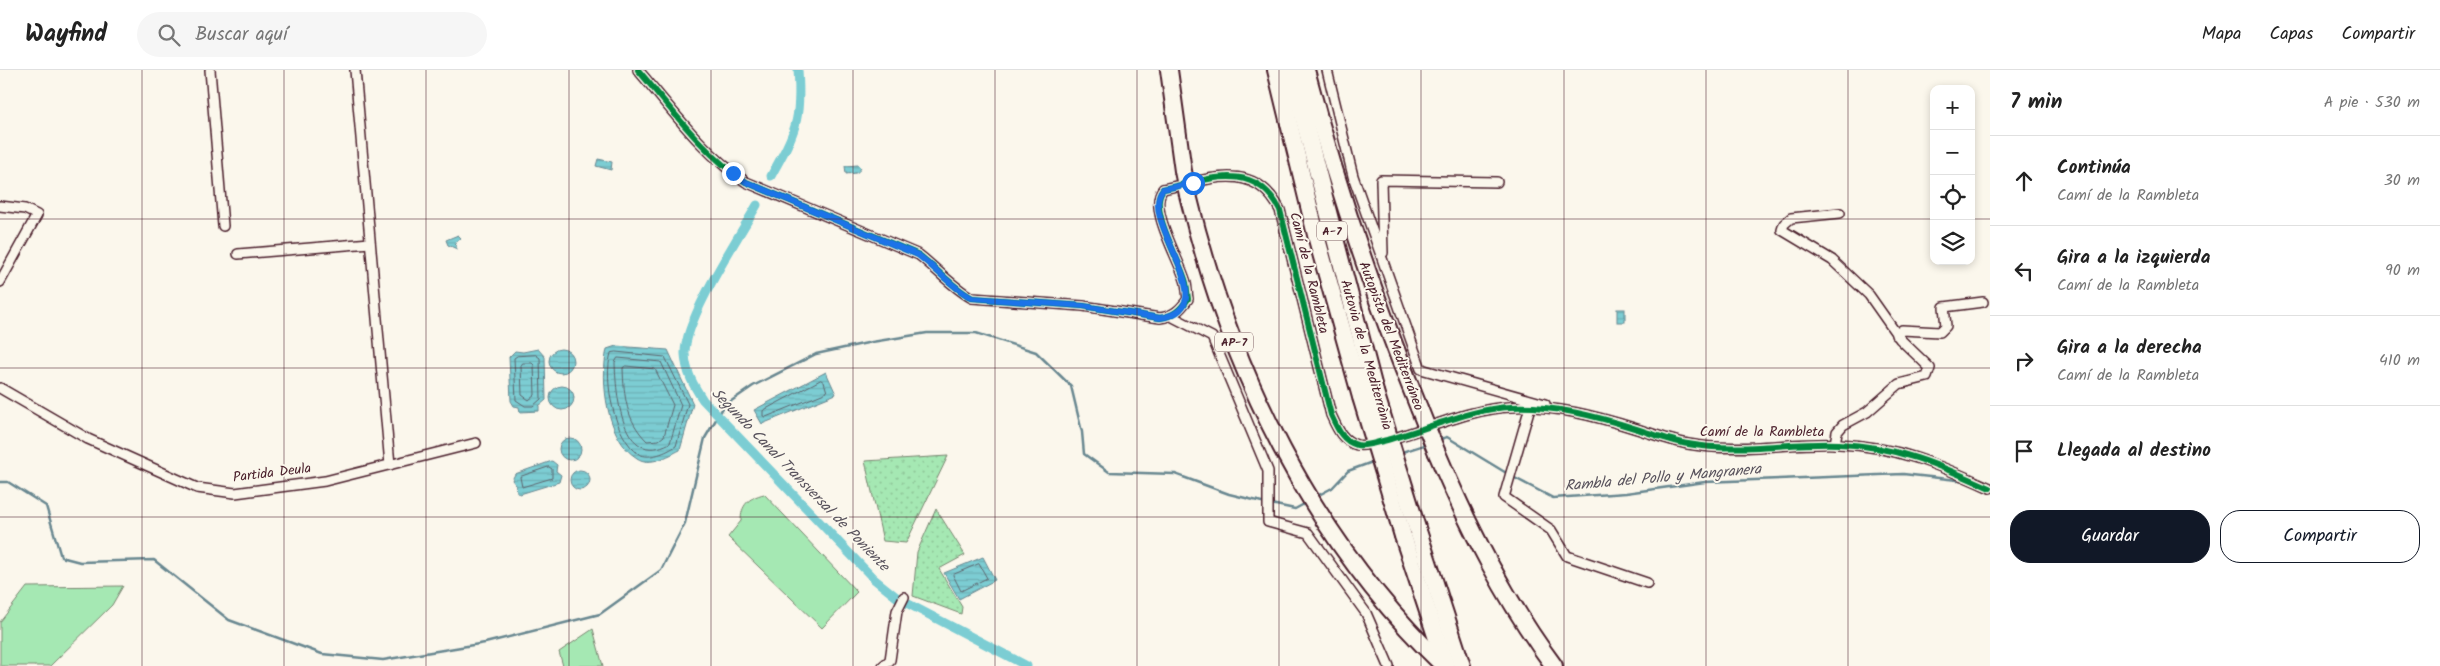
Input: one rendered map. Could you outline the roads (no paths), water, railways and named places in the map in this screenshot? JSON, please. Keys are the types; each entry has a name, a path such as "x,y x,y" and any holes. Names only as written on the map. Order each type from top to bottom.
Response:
{"highway":[{"name":"AP-7","path":"1169,70 1188,195 1215,292 1240,361 1300,482 1319,512 1390,608 1445,666"},
{"name":"Autovia de la Mediterrània","path":"1276,70 1317,239 1410,532 1462,666"},
{"name":"Autovia de la Mediterrània","path":"1291,70 1368,395"},
{"name":"Autopista del Mediterráneo","path":"1306,70 1331,162 1364,266 1437,453 1460,507 1511,605 1554,666"},
{"name":"Autovia de la Mediterrània","path":"1410,532 1427,610 1445,666"}],"street":[{"path":"210,70 223,226"},
{"path":"354,70 390,465"},
{"path":"638,70 716,158 746,182 918,255 936,268 958,290 972,298 1083,306 1160,318 1171,316 1212,337 1268,471 1268,522 1308,533 1366,613 1389,666"},
{"path":"1327,70 1353,176 1421,369 1569,410"},
{"name":"Camí de la Rambleta","path":"1171,316 1181,309 1188,299 1186,282 1162,219 1159,201 1160,192 1163,189 1220,178 1242,177 1259,183 1272,195 1280,210 1331,415 1338,432 1348,441 1358,445 1366,445 1495,408 1530,406 1569,410 1604,418 1687,444 1754,447 1836,444 1886,448 1928,460 1990,488"},
{"path":"1383,260 1381,180 1497,182"},
{"path":"0,206 25,209 37,215 0,282"},
{"path":"1836,444 1837,432 1843,425 1867,412 1899,384 1927,377 1930,368 1896,334 1869,295 1832,260 1782,230 1784,224 1791,218 1840,213"},
{"path":"238,254 370,243"},
{"path":"1896,334 1902,330 1940,332 1946,326 1944,307 1983,302"},
{"name":"Partida Deula","path":"0,388 88,440 197,488 235,494 325,481 476,443"},
{"path":"1530,406 1504,497 1550,530 1567,556 1647,583"},
{"path":"883,666 890,660 897,611 903,601"}],"water":[{"path":"598,159 612,162 611,170 596,166"},
{"path":"858,165 861,168 858,172 846,174 845,166"},
{"path":"458,235 461,238 455,243 457,249 448,245 446,240"},
{"path":"1617,309 1625,309 1625,322 1617,322"},
{"path":"616,346 668,350 693,404 680,450 659,460 642,460 627,449 618,437 608,408 604,376 607,349"},
{"path":"538,349 545,357 546,400 539,406 539,411 520,412 519,407 514,406 511,401 509,357 515,351 523,352"},
{"path":"561,349 569,353 573,361 569,369 561,373 553,369 549,361 553,353"},
{"path":"826,372 836,394 762,424 754,410"},
{"path":"562,386 567,387 573,393 573,403 567,409 562,410 557,409 551,403 550,398 551,393 557,387"},
{"path":"570,438 580,445 581,449 574,459 570,460 560,453 559,449 566,439"},
{"path":"552,461 557,465 556,471 561,475 559,482 520,494 517,493 516,485 512,480 515,474"},
{"path":"580,470 587,473 590,480 587,487 580,490 573,487 570,480 573,473"},
{"path":"983,557 995,580 959,599 944,573"}],"waterway":[{"path":"771,176 791,137 798,115 798,70"},
{"name":"Segundo Canal Transversal de Poniente","path":"757,205 702,301 687,339 685,354 688,373 696,389 703,400 874,579 899,599 1027,666"},
{"name":"Rambla del Pollo y Mangranera","path":"0,482 8,482 46,506 61,557 80,562 154,560 229,620 322,654 383,660 485,643 600,614 661,570 685,523 705,438 724,406 753,386 816,354 872,342 927,333 976,333 1036,352 1071,386 1082,432 1084,454 1109,472 1175,474 1229,494 1266,503"},
{"name":"Rambla del Pollo y Mangranera","path":"1437,440 1447,437 1508,474"},
{"name":"Rambla del Pollo y Mangranera","path":"1399,453 1427,444"},
{"name":"Rambla del Pollo y Mangranera","path":"1317,496 1332,488 1348,471 1375,461"},
{"name":"Rambla del Pollo y Mangranera","path":"1513,477 1553,498 1626,493 1705,482 1903,474 1966,481"},
{"name":"Rambla del Pollo y Mangranera","path":"1271,504 1295,509 1306,503"}]}
